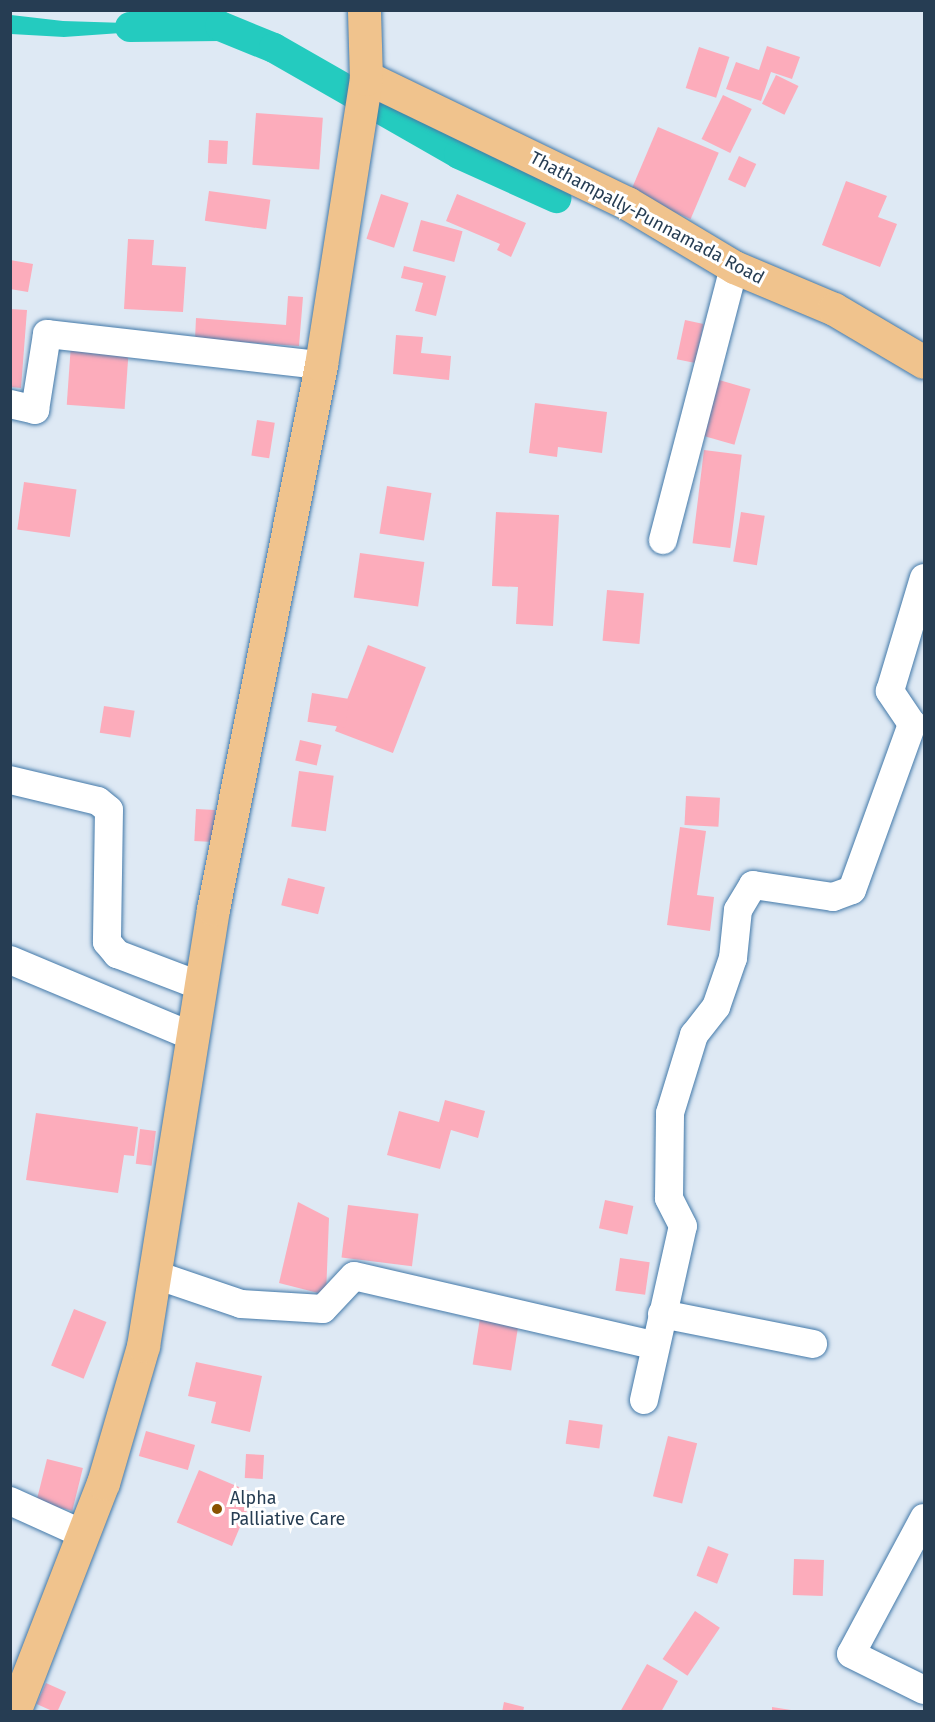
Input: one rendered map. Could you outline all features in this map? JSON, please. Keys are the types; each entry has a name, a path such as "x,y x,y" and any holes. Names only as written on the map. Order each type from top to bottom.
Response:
{"main road":[{"path":"18,1710 84,1534 143,1346 201,986 250,713 321,365 366,78 364,10"},
{"name":"Thathampally-Punnamada Road","path":"366,78 627,203 734,267 834,309 924,362"}],"street":[{"path":"663,540 734,267"},
{"path":"10,404 35,410 47,334 321,365"},
{"path":"644,1400 653,1345 683,1226 669,1198 670,1113 694,1035 716,1007 733,958 738,910 753,885 833,897 852,890 912,724 890,691 924,578"},
{"path":"10,780 98,801 109,810 103,926 107,942 117,954 201,986"},
{"path":"10,960 194,1037"},
{"path":"156,1275 241,1304 323,1309 354,1276 653,1345"},
{"path":"662,1314 813,1344"},
{"path":"10,1501 84,1534"},
{"path":"924,1518 851,1654 924,1690"}],"shaded area":[{"path":"11,15 63,21 220,26 64,37 11,34"}],"building":[{"path":"767,46 800,57 792,79 771,72 761,101 726,89 736,62 759,70"},
{"path":"699,47 729,57 716,98 686,88"},
{"path":"776,75 798,86 784,115 762,104"},
{"path":"723,95 752,109 730,153 702,139"},
{"path":"256,113 323,118 319,170 252,165"},
{"path":"658,127 719,153 691,219 630,193"},
{"path":"209,140 228,141 227,164 208,163"},
{"path":"739,156 756,164 745,188 728,180"},
{"path":"846,181 887,196 878,217 897,224 880,267 822,245"},
{"path":"209,191 270,200 266,229 205,221"},
{"path":"381,194 409,203 394,248 366,239"},
{"path":"457,194 526,223 511,257 497,250 500,244 446,221"},
{"path":"421,220 463,231 454,262 413,251"},
{"path":"128,239 154,240 152,265 186,267 183,312 124,309"},
{"path":"10,260 33,264 28,292 10,289"},
{"path":"404,266 446,276 436,316 415,311 423,283 401,278"},
{"path":"288,296 303,297 299,346 195,339 196,318 286,325"},
{"path":"10,309 27,310 21,388 10,387"},
{"path":"685,320 704,324 695,363 677,359"},
{"path":"396,335 423,337 421,353 451,356 449,380 393,374"},
{"path":"71,344 129,348 125,409 67,405"},
{"path":"712,378 750,389 734,445 696,434"},
{"path":"535,403 607,412 602,453 558,447 557,457 529,453"},
{"path":"257,420 275,423 269,458 251,456"},
{"path":"704,450 742,455 730,548 693,543"},
{"path":"24,482 76,489 70,537 17,530"},
{"path":"387,486 431,493 424,540 379,533"},
{"path":"496,512 559,515 553,626 516,624 518,587 492,586"},
{"path":"741,512 765,516 757,565 733,561"},
{"path":"360,553 424,562 418,607 354,598"},
{"path":"607,590 644,593 639,644 603,641"},
{"path":"368,645 426,667 393,753 335,731"},
{"path":"312,693 350,699 345,728 307,722"},
{"path":"104,706 135,711 130,738 100,733"},
{"path":"300,740 321,745 317,765 295,760"},
{"path":"299,771 334,776 326,831 291,826"},
{"path":"686,796 720,798 718,827 684,825"},
{"path":"196,809 215,810 213,842 194,841"},
{"path":"680,827 706,831 697,895 714,897 710,931 667,925"},
{"path":"288,878 325,887 318,914 281,905"},
{"path":"445,1100 485,1111 478,1138 451,1130 440,1169 387,1155 399,1111 439,1122"},
{"path":"36,1113 138,1127 134,1156 124,1155 118,1193 26,1180"},
{"path":"140,1129 156,1131 152,1166 136,1164"},
{"path":"605,1200 633,1206 627,1234 599,1228"},
{"path":"298,1202 329,1218 326,1295 279,1283"},
{"path":"348,1205 418,1214 412,1266 342,1258"},
{"path":"620,1258 650,1262 645,1295 615,1291"},
{"path":"74,1309 106,1322 84,1379 51,1366"},
{"path":"480,1318 519,1324 511,1371 473,1364"},
{"path":"196,1362 262,1376 250,1432 211,1423 216,1402 188,1396"},
{"path":"569,1420 603,1425 599,1448 566,1444"},
{"path":"146,1431 195,1445 188,1470 139,1456"},
{"path":"668,1436 697,1443 682,1503 653,1496"},
{"path":"246,1454 264,1455 263,1479 245,1478"},
{"path":"47,1459 83,1468 72,1511 36,1502"},
{"path":"199,1470 254,1493 232,1546 177,1522"},
{"path":"708,1546 729,1554 717,1584 697,1576"},
{"path":"794,1559 824,1560 823,1596 793,1595"},
{"path":"695,1611 720,1628 687,1676 663,1659"},
{"path":"647,1664 678,1681 661,1712 620,1712"},
{"path":"46,1683 66,1692 57,1712 37,1704"},
{"path":"504,1702 524,1707 523,1712 502,1712"},
{"path":"772,1707 791,1710 790,1712 772,1712"}],"waterway":[{"path":"130,27 220,26 274,48 459,154 556,198"}],"place":[{"name":"Alpha Palliative Care","path":"217,1509"}]}
